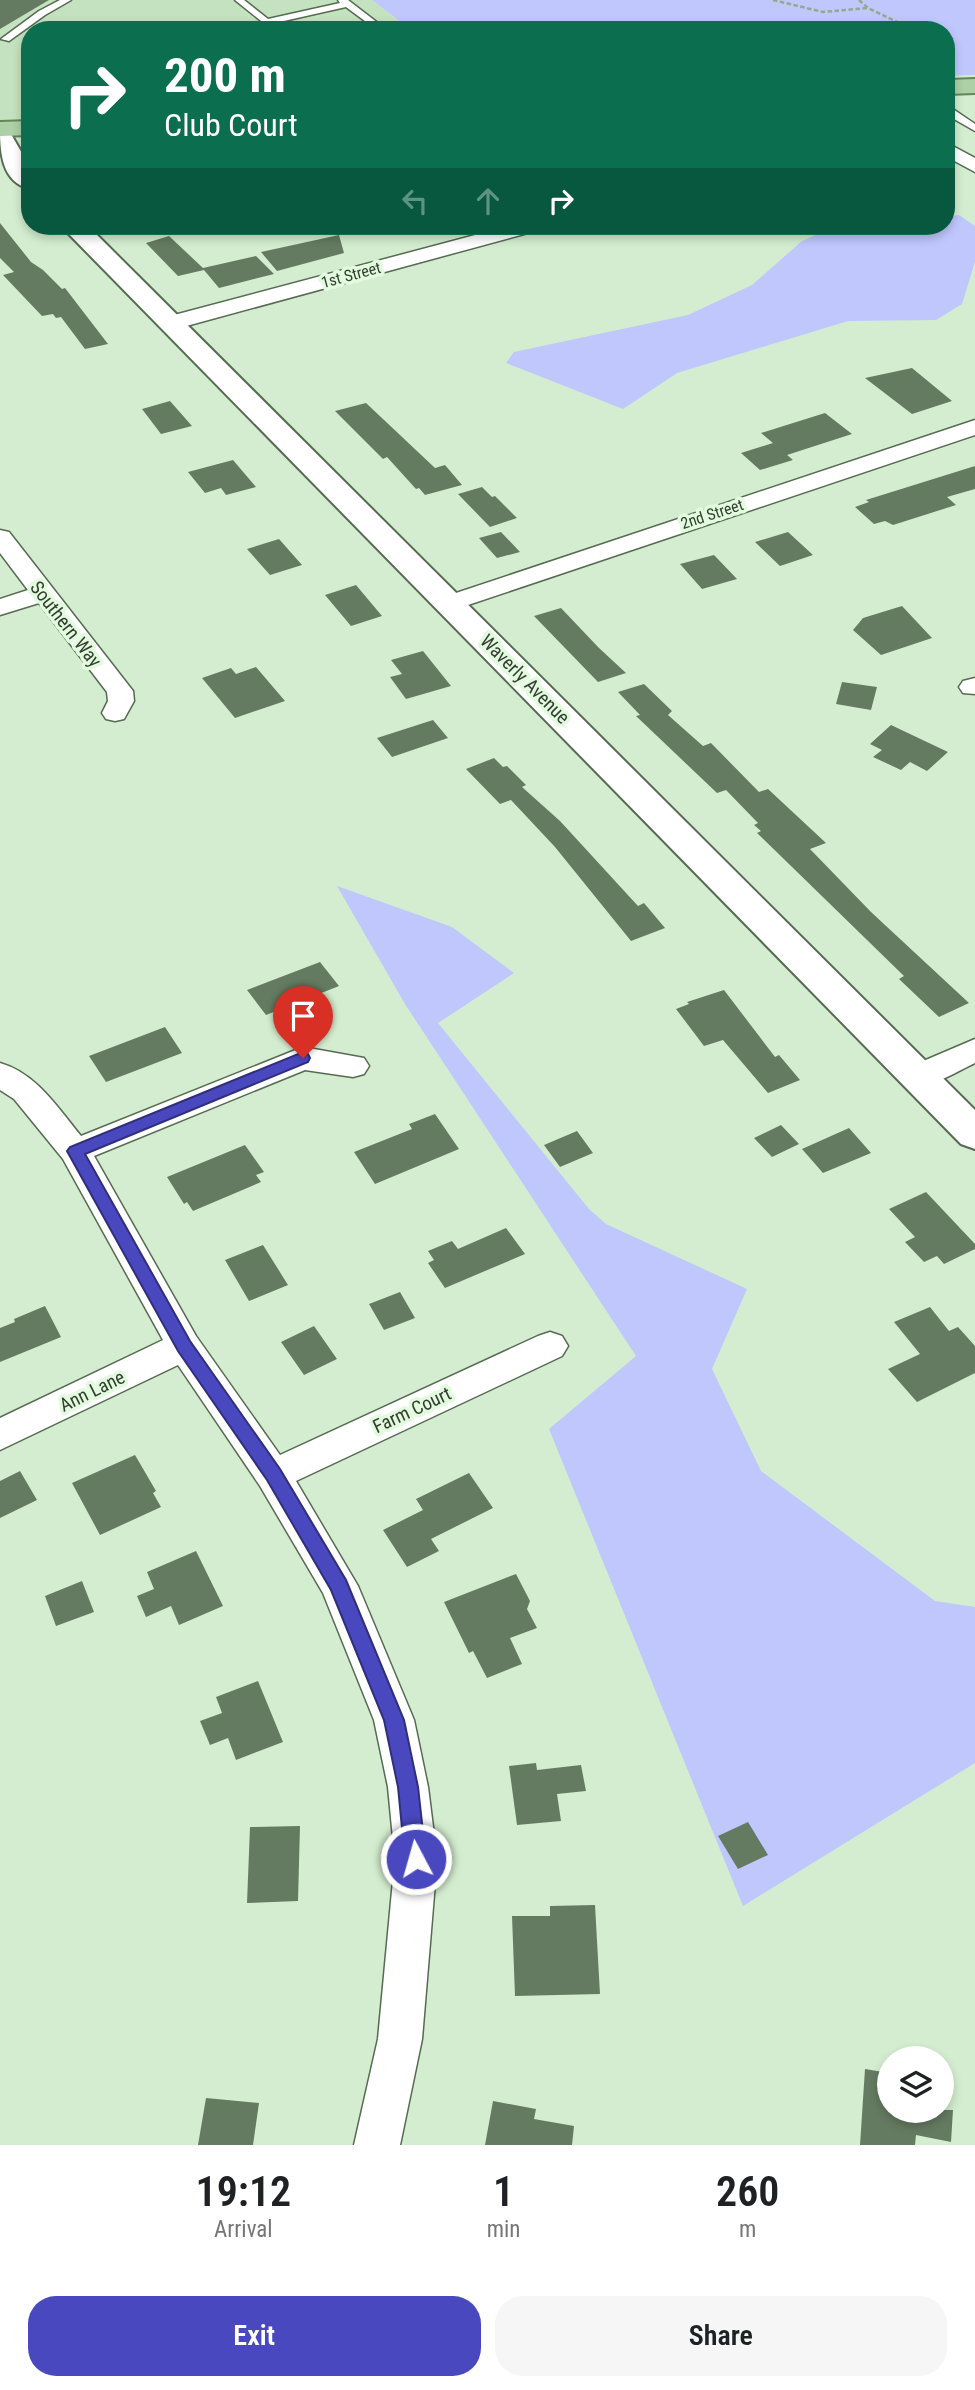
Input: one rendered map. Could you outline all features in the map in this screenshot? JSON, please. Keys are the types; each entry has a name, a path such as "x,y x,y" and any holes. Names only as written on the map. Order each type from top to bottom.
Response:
{"main road":[{"path":"955,87 975,86"},
{"path":"0,132 21,129"}],"street":[{"path":"0,132 21,173"},
{"path":"955,154 975,166"},
{"name":"Waverly Avenue","path":"83,235 975,1134"},
{"name":"1st Street","path":"171,323 499,235"},
{"name":"2nd Street","path":"450,603 975,427"},
{"name":"Southern Way","path":"0,537 120,691 121,701 115,713"},
{"path":"0,607 43,594"},
{"path":"918,1076 975,1050"},
{"path":"75,1151 303,1058 353,1066"},
{"path":"0,1074 25,1091 75,1151 184,1346 273,1475 339,1586 375,1668 394,1720 408,1787 416,1859 400,2039 377,2145"},
{"name":"Ann Lane","path":"0,1435 184,1346"},
{"name":"Farm Court","path":"273,1475 550,1346"}],"lane":[{"path":"34,21 42,13 67,0"},
{"path":"239,0 265,21"},
{"path":"270,21 345,2 371,21"},
{"path":"4,42 21,33"},
{"path":"955,112 975,114"},
{"path":"955,115 975,128"}],"path":[{"path":"773,0 823,12 868,8"},
{"path":"859,0 868,8 895,21"}],"shaded area":[{"path":"0,0 372,0 399,21 21,21 21,128 0,129"},
{"path":"372,0 975,0 975,75 955,76 955,21 399,21"},
{"path":"955,215 959,215 975,226 975,262 962,304 936,320 848,321 677,373 623,409 506,363 514,352 688,315 752,285 802,241 816,235 955,235"},
{"path":"337,886 452,927 514,973 438,1023 589,1209 606,1224 747,1289 712,1369 761,1471 935,1601 975,1607 975,1763 743,1906 549,1429 636,1356 405,1004"}],"building":[{"path":"0,0 49,0 0,29"},
{"path":"0,223 31,262 62,289 65,288 108,344 85,349 61,317 56,318 53,314 42,316 3,275 14,272 0,258"},
{"path":"339,235 344,253 277,271 261,252"},
{"path":"169,236 203,268 256,256 274,274 219,288 204,270 178,276 146,243"},
{"path":"912,368 952,401 912,414 865,378"},
{"path":"170,401 192,426 161,434 142,409"},
{"path":"366,403 435,468 445,465 462,485 425,495 419,488 416,489 387,457 383,459 335,411"},
{"path":"825,413 852,434 787,455 761,433"},
{"path":"773,443 793,460 760,470 741,453"},
{"path":"233,460 256,487 226,495 221,488 205,493 188,472"},
{"path":"975,466 975,489 947,497 956,505 893,525 885,521 874,524 855,507 869,502 866,500"},
{"path":"482,487 517,518 490,527 458,494"},
{"path":"501,532 520,552 497,558 479,538"},
{"path":"788,532 813,555 780,566 755,542"},
{"path":"279,539 302,565 270,575 247,549"},
{"path":"714,555 737,579 702,589 680,564"},
{"path":"356,585 382,616 351,626 325,595"},
{"path":"902,606 932,638 881,655 853,630 863,618"},
{"path":"561,608 626,673 598,682 534,616"},
{"path":"423,651 451,686 406,699 390,677 402,674 391,660"},
{"path":"256,667 285,701 235,718 202,678 231,668 236,674"},
{"path":"842,682 877,687 871,710 836,704"},
{"path":"644,684 672,711 668,715 703,746 711,743 759,792 768,789 826,843 810,849 871,912 969,1003 939,1017 899,979 904,976 757,833 761,831 754,825 758,823 726,790 717,793 636,716 640,715 618,692"},
{"path":"433,720 448,738 392,757 377,738"},
{"path":"891,725 948,752 927,771 910,762 901,770 873,757 882,750 870,744"},
{"path":"494,758 503,767 507,766 526,785 522,787 560,821 638,906 644,903 665,928 631,941 555,847 511,800 500,804 466,769"},
{"path":"320,962 339,986 266,1015 247,990"},
{"path":"724,990 775,1057 779,1055 800,1080 768,1093 723,1040 704,1046 676,1009 689,1004 687,1002"},
{"path":"165,1027 182,1053 106,1082 89,1056"},
{"path":"435,1114 459,1149 375,1184 354,1152 412,1129 409,1124"},
{"path":"781,1125 799,1144 772,1157 754,1138"},
{"path":"849,1128 871,1153 823,1173 802,1149"},
{"path":"577,1131 593,1153 560,1167 544,1145"},
{"path":"245,1145 264,1172 256,1175 261,1182 193,1211 187,1202 184,1204 167,1177"},
{"path":"926,1192 975,1244 975,1249 944,1264 937,1256 924,1262 905,1242 915,1237 889,1209"},
{"path":"506,1228 525,1254 445,1288 428,1263 434,1260 428,1251 452,1241 458,1249"},
{"path":"263,1245 288,1285 249,1301 225,1260"},
{"path":"400,1292 415,1318 384,1330 369,1304"},
{"path":"45,1306 61,1337 0,1362 0,1328"},
{"path":"930,1307 949,1331 958,1327 975,1346 975,1373 917,1402 888,1369 920,1354 894,1322"},
{"path":"314,1326 337,1359 304,1375 281,1342"},
{"path":"135,1455 156,1491 153,1493 161,1507 100,1535 72,1483"},
{"path":"20,1471 37,1500 0,1518 0,1481"},
{"path":"469,1473 493,1508 431,1539 439,1551 407,1567 383,1530 423,1510 416,1499"},
{"path":"196,1551 223,1606 179,1625 171,1606 146,1617 137,1596 154,1589 147,1572"},
{"path":"516,1574 530,1601 527,1609 537,1628 510,1638 522,1664 487,1678 473,1651 469,1653 444,1602"},
{"path":"82,1581 94,1612 56,1626 45,1596"},
{"path":"258,1681 283,1742 236,1760 228,1738 210,1745 200,1721 222,1713 216,1697"},
{"path":"536,1763 537,1770 581,1765 586,1791 557,1794 561,1821 517,1825 509,1766"},
{"path":"748,1822 768,1855 738,1869 718,1836"},
{"path":"300,1826 298,1901 247,1903 250,1827"},
{"path":"595,1905 600,1994 515,1996 512,1916 550,1916 550,1906"},
{"path":"865,2069 877,2071 877,2123 952,2123 951,2142 916,2135 915,2145 860,2145"},
{"path":"206,2098 259,2103 253,2145 198,2145"},
{"path":"493,2101 536,2109 534,2119 574,2126 572,2145 485,2145"}],"route":[{"path":"303,1058 75,1151 184,1346 273,1475 339,1586 375,1668 394,1720 408,1787 416,1859"}]}
